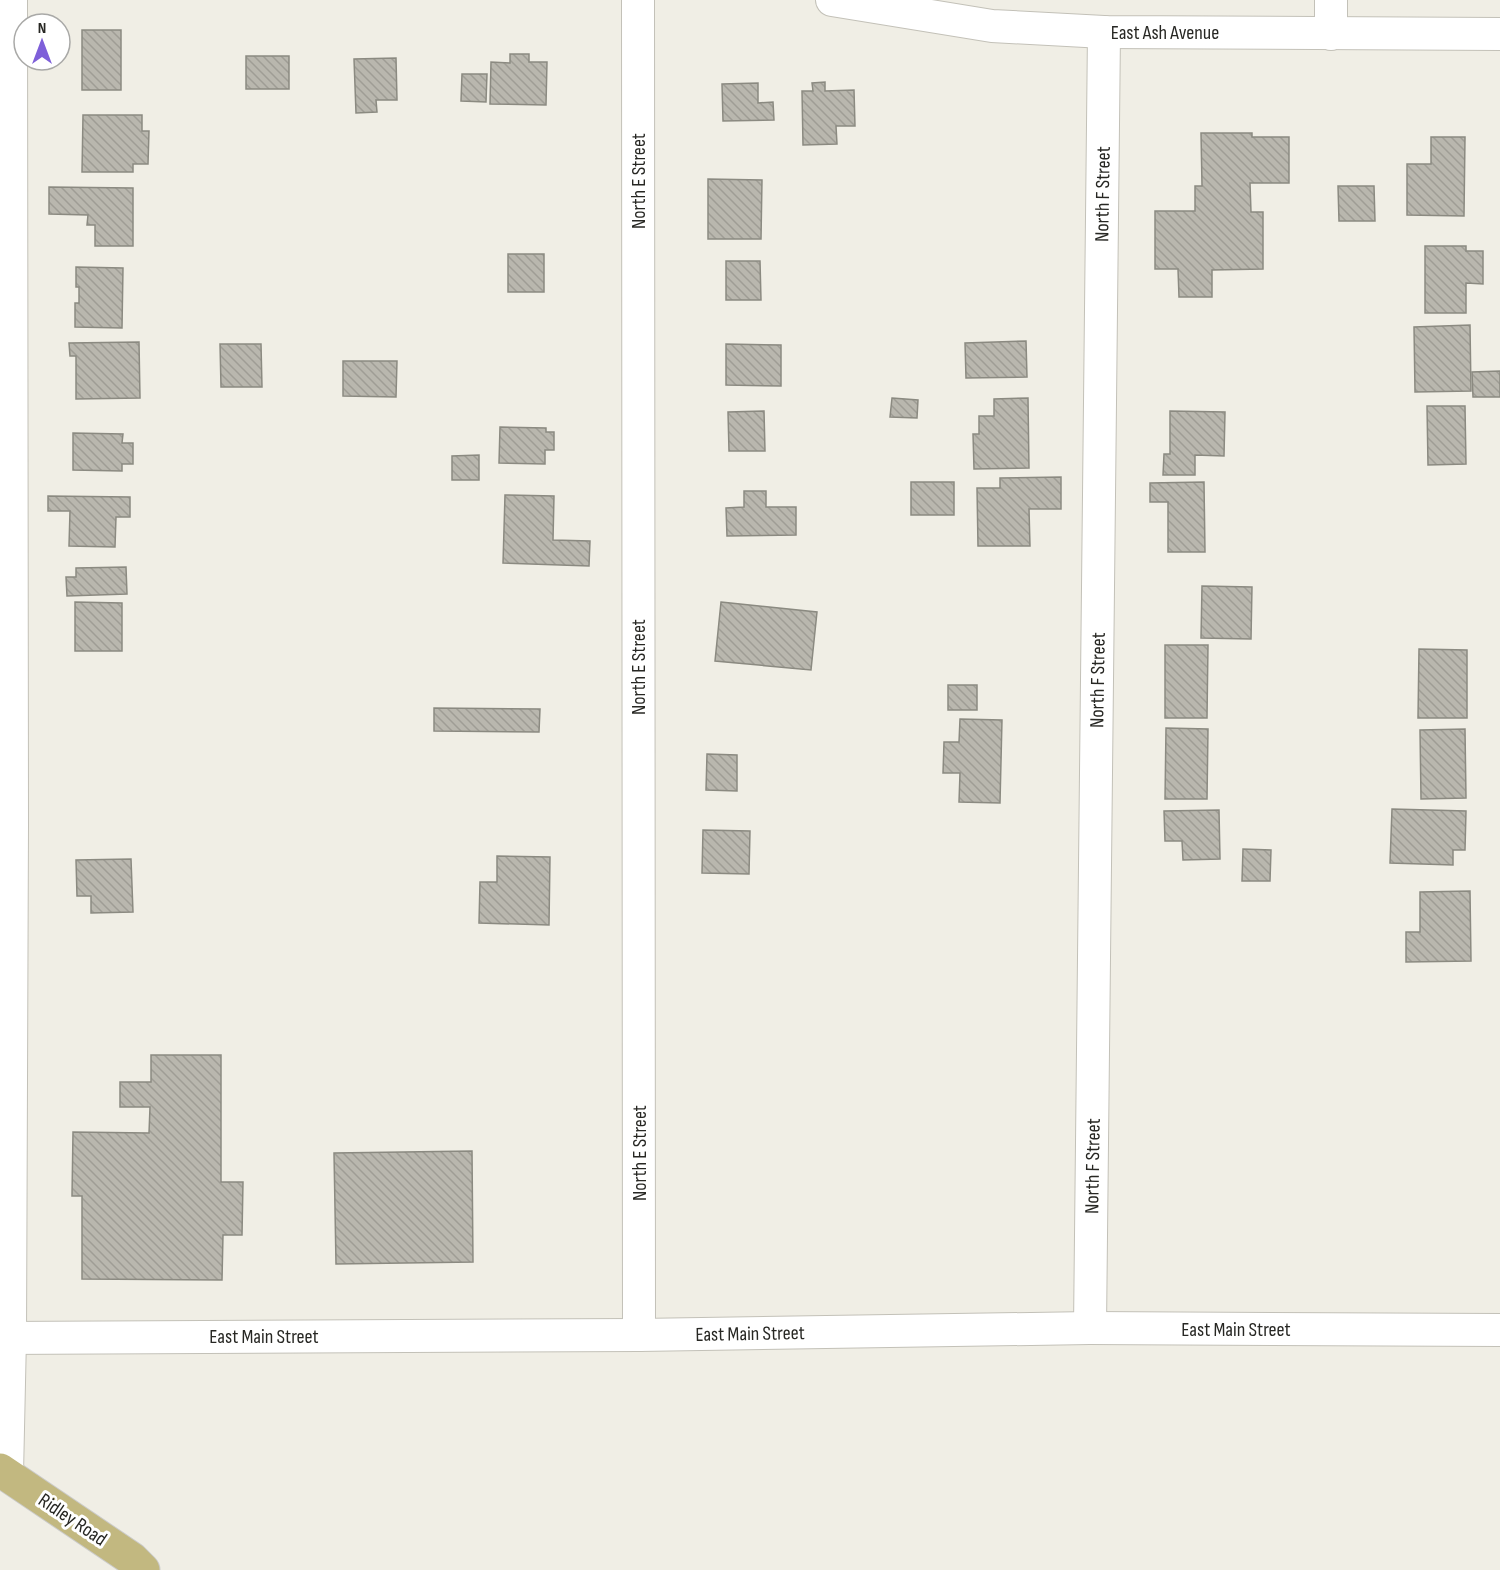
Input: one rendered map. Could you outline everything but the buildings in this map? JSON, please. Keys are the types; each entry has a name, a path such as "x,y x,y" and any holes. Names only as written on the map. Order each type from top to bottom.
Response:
{"main road":[{"name":"Ridley Road","path":"3,1472 132,1559 143,1570"}],"street":[{"path":"3,1472 6,324 11,0"},
{"name":"North E Street","path":"638,0 639,1335"},
{"name":"East Ash Avenue","path":"832,0 870,3 992,26 1104,32 1500,34"},
{"path":"1330,0 1331,34"},
{"name":"North F Street","path":"1090,1328 1104,32"},
{"name":"East Main Street","path":"5,1338 639,1335 1090,1328 1500,1330"}]}
